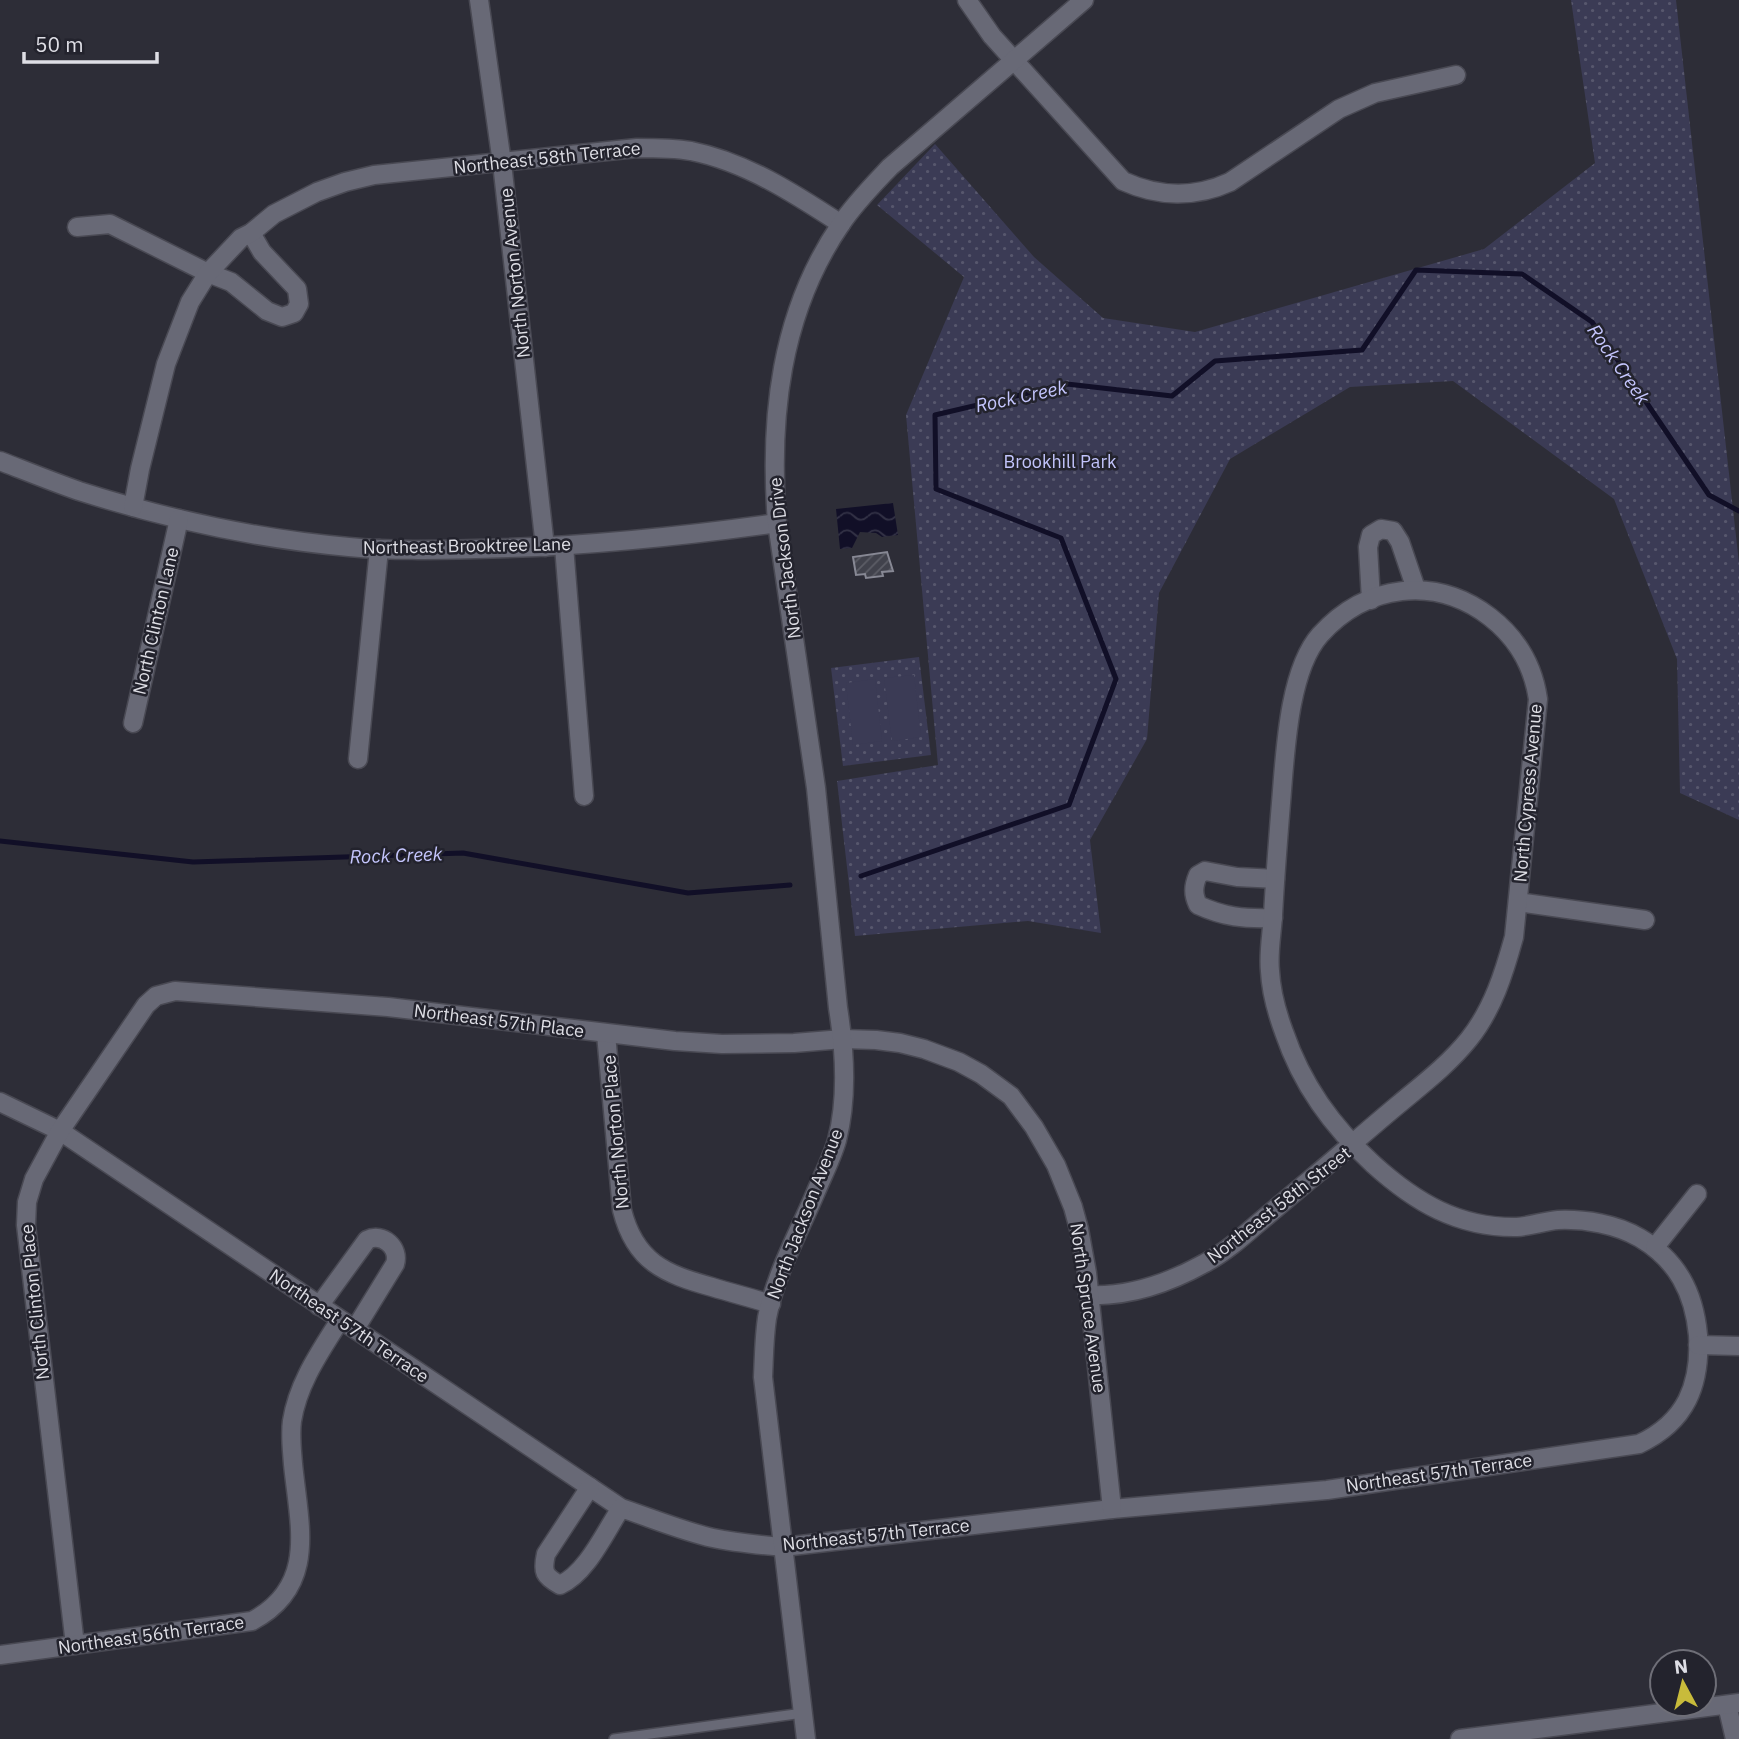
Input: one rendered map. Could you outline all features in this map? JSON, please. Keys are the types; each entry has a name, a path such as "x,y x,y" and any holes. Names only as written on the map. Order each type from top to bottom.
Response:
{"street":[{"name":"North Norton Avenue","path":"479,0 502,163 545,547"},
{"path":"967,0 992,36 1124,181 1158,193 1207,191 1230,182 1339,109 1375,93 1456,75"},
{"name":"North Jackson Drive","path":"827,898 816,789 777,523 774,429 785,354 801,301 816,267 841,224 864,194 890,167 1084,0"},
{"name":"Northeast 58th Terrace","path":"133,507 166,364 190,302 208,273 240,238 251,233 274,214 317,192 374,175 637,148 661,148 691,151 756,174 841,224"},
{"path":"77,227 110,224 231,282 267,311 282,317 294,313 299,304 298,289 262,252 251,233"},
{"name":"Northeast Brooktree Lane","path":"1,466 179,519 306,542 379,549 564,546 674,537 777,523"},
{"name":"North Clinton Lane","path":"133,723 179,519"},
{"path":"1371,600 1368,547 1371,535 1381,529 1393,531 1400,542 1416,589"},
{"path":"564,546 584,796"},
{"path":"358,759 379,549"},
{"name":"North Cypress Avenue","path":"1416,589 1456,597 1476,607 1512,637 1530,666 1538,699 1514,937 1504,973 1483,1017 1469,1038 1445,1065 1352,1144 1334,1124 1308,1086 1294,1059 1275,999 1270,969 1286,738 1301,668 1320,635 1349,611 1371,600 1393,592 1416,589"},
{"path":"1273,918 1246,919 1217,914 1198,905 1193,894 1198,875 1205,871 1237,877 1275,879"},
{"name":"North Jackson Avenue","path":"806,1739 763,1377 764,1340 771,1304 778,1281 837,1141 842,1109 845,1077 843,1038 827,898"},
{"name":"North Cypress Avenue","path":"1518,902 1645,919"},
{"name":"Northeast 57th Place","path":"156,996 175,991 388,1007 606,1034 722,1044 794,1043 843,1038"},
{"name":"North Clinton Place","path":"75,1645 26,1213 27,1202 34,1179 60,1131 146,1006 156,996"},
{"name":"North Norton Place","path":"606,1034 622,1210 636,1245 653,1263 674,1276 771,1304"},
{"name":"North Spruce Avenue","path":"843,1038 876,1040 924,1049 959,1062 1011,1096 1046,1146 1065,1186 1084,1251 1112,1509"},
{"name":"Northeast 57th Terrace","path":"0,1102 60,1131 621,1508 714,1538 758,1545 783,1546 1112,1509 1326,1490 1639,1444 1660,1433 1676,1417 1689,1398 1698,1365 1697,1323 1692,1300 1683,1279 1655,1247"},
{"name":"Northeast 58th Street","path":"1088,1295 1108,1296 1135,1291 1172,1280 1208,1262 1230,1247 1352,1144 1397,1185 1419,1200 1467,1221 1519,1227 1558,1220 1584,1221 1635,1235 1655,1247"},
{"path":"1655,1247 1697,1194"},
{"path":"319,1306 367,1240 377,1237 389,1243 395,1250 395,1264 347,1324"},
{"name":"Northeast 56th Terrace","path":"0,1655 252,1621 280,1601 297,1572 301,1549 291,1441 292,1418 305,1377 347,1324"},
{"path":"1698,1345 1739,1346"},
{"path":"590,1487 546,1554 543,1567 545,1574 553,1581 561,1585 570,1580 589,1559 621,1508"},
{"path":"1460,1739 1733,1704 1735,1739"}],"lane":[{"path":"614,1739 803,1713"}],"green space":[{"name":"Brookhill Park","path":"1571,0 1676,0 1739,563 1739,820 1680,793 1677,659 1614,499 1453,381 1350,387 1230,459 1159,593 1147,739 1090,840 1101,933 1028,921 855,936 837,781 938,765 906,415 964,277 877,205 935,144 1034,257 1103,318 1195,332 1484,249 1595,163"},
{"path":"919,657 931,755 843,766 831,668"},
{"path":"914,675 921,737 892,741 884,678"},
{"path":"875,679 882,741 853,745 846,683"}],"water":[{"path":"893,503 898,535 882,537 876,533 860,532 852,548 840,549 836,509"}],"building":[{"path":"887,552 893,571 882,572 883,576 866,578 865,574 856,575 853,557"}],"waterway":[{"name":"Rock Creek","path":"861,876 1069,805 1116,679 1061,538 936,489 935,415 1067,384 1172,396 1215,361 1362,350 1416,270 1522,274 1592,322 1709,495 1739,511"},
{"name":"Rock Creek","path":"0,841 193,862 463,853 688,893 790,885"}]}
